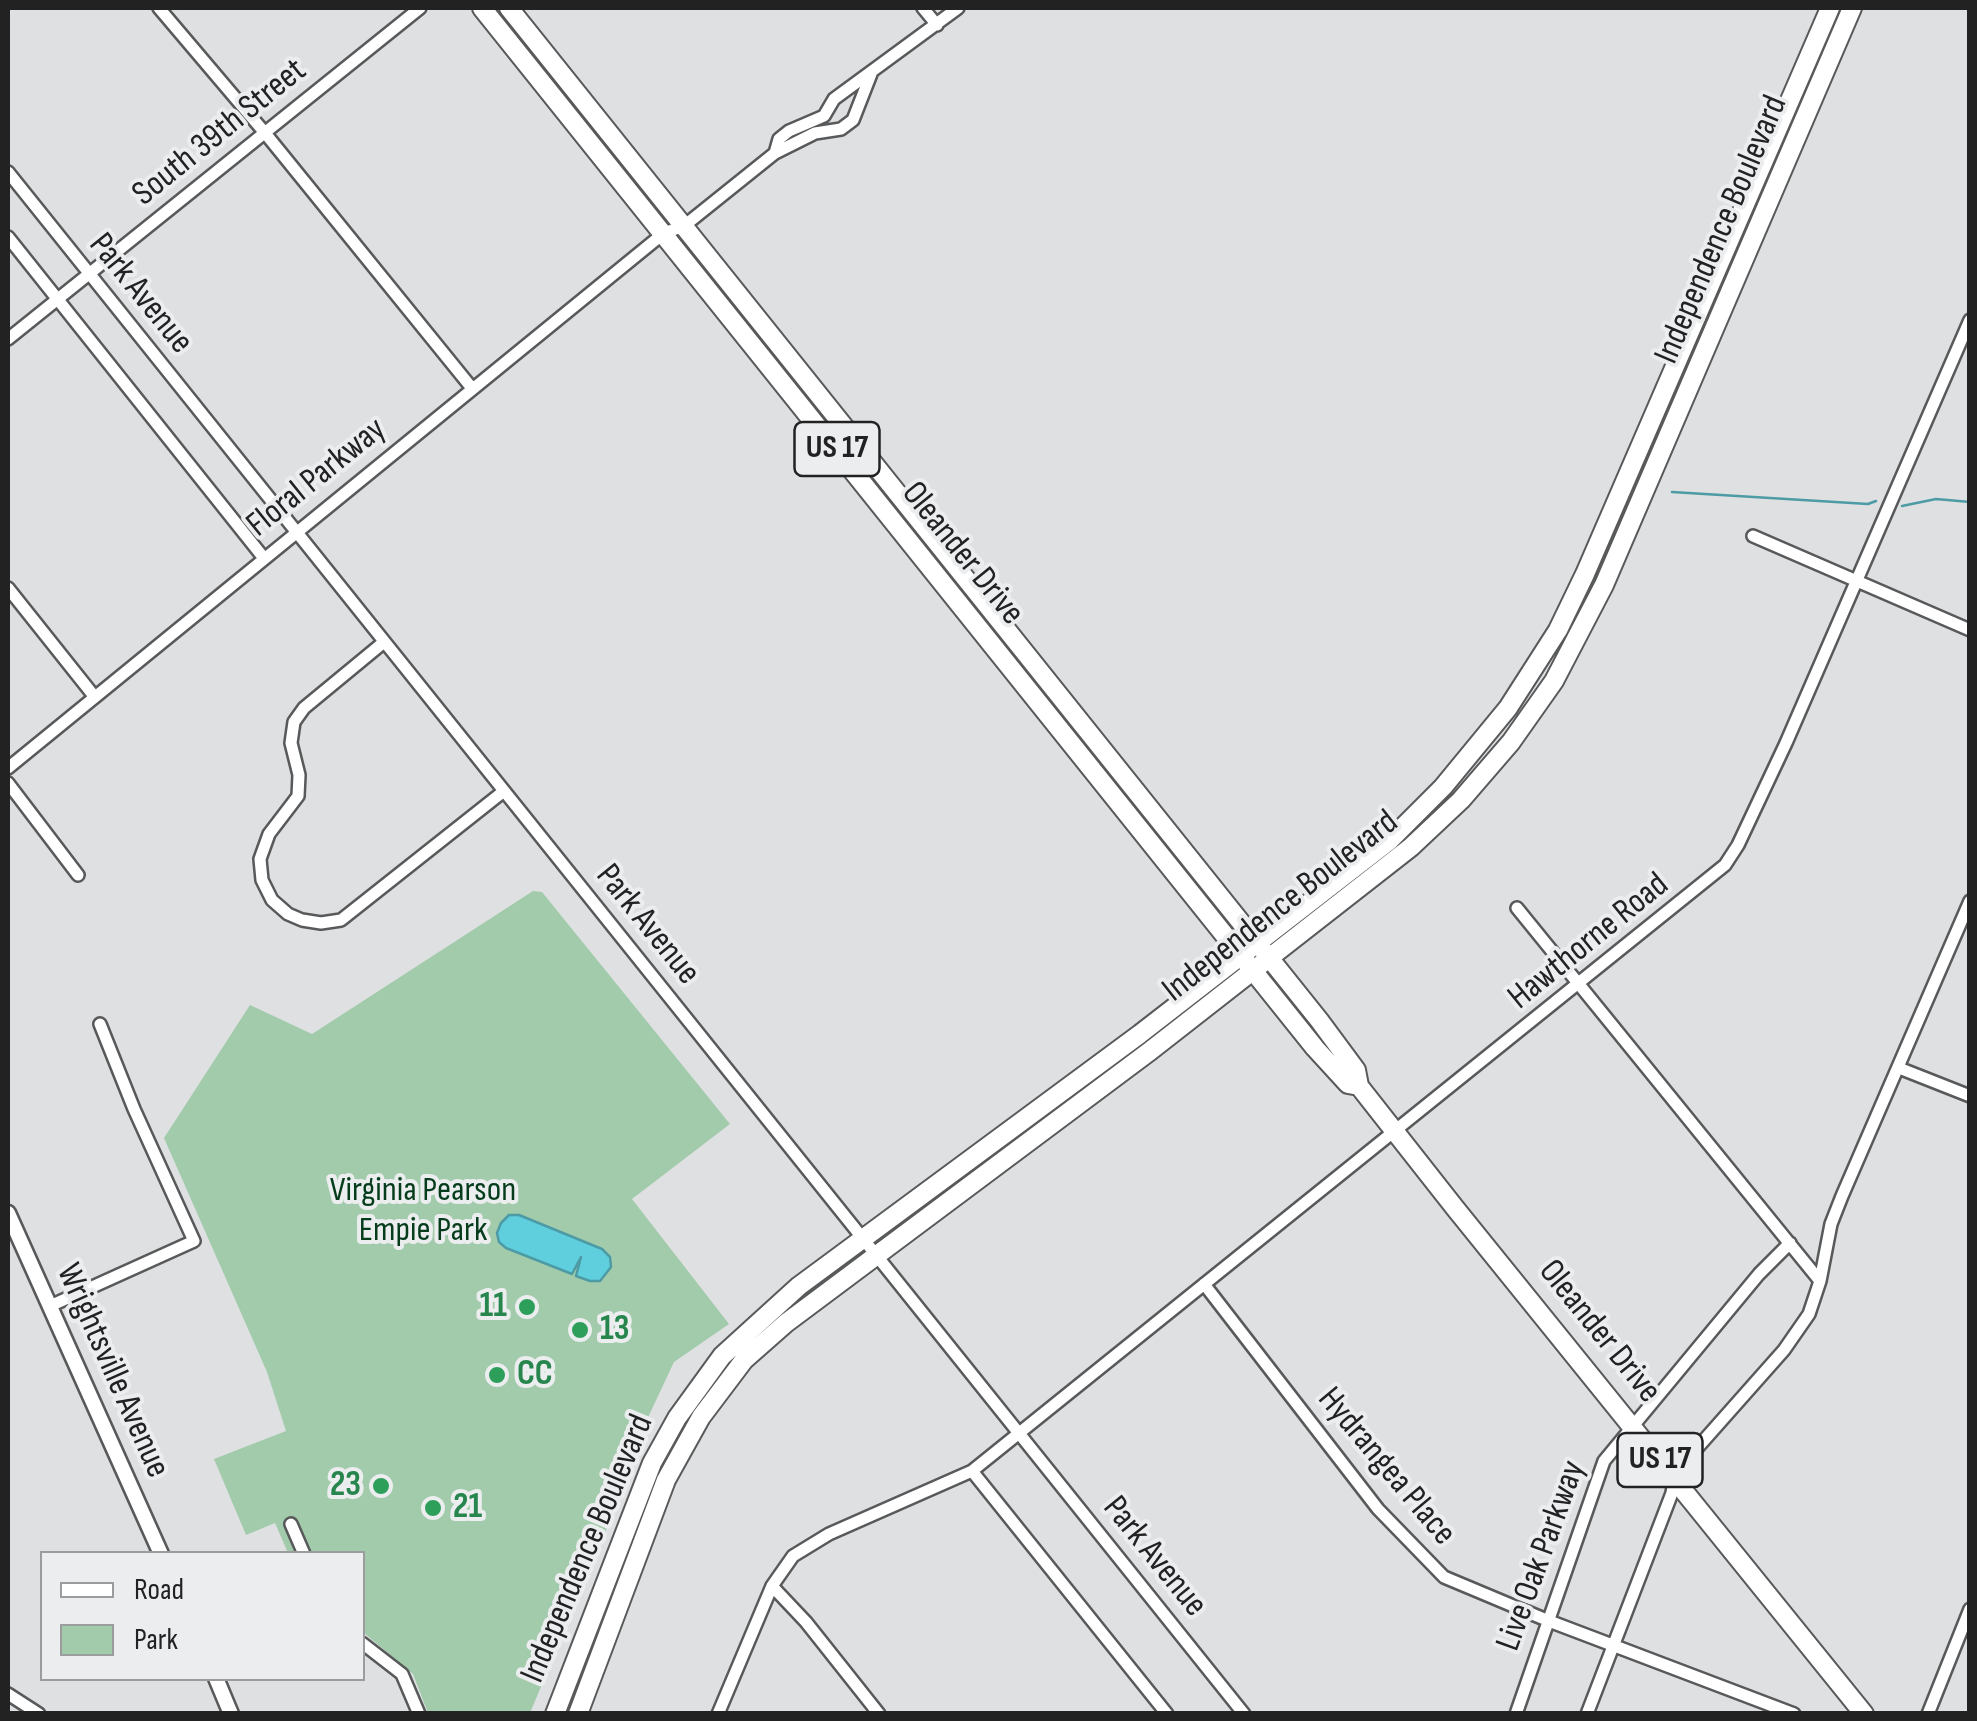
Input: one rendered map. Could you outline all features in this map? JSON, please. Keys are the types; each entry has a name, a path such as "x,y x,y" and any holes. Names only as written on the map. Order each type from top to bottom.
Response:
{"main road":[{"name":"Oleander Drive","path":"482,8 1253,970 1348,1084 1359,1086"},
{"name":"Oleander Drive","path":"509,8 1256,942 1356,1070 1359,1086 1395,1132 1864,1714"},
{"name":"Independence Boulevard","path":"555,1714 640,1492 683,1408 722,1356 799,1286 1140,1034 1389,840 1443,787 1491,730 1558,630 1830,8"},
{"name":"Independence Boulevard","path":"578,1714 653,1513 700,1417 729,1377 762,1343 1150,1051 1411,847 1461,800 1511,742 1554,681 1604,585 1852,8"},
{"path":"1604,585 1634,489 1628,472"}],"street":[{"path":"159,8 472,388"},
{"name":"South 39th Street","path":"8,339 420,8"},
{"path":"923,8 936,24"},
{"path":"775,153 779,139 788,130 824,116 834,98 958,8"},
{"path":"775,153 815,133 840,129 853,120 870,74"},
{"name":"Floral Parkway","path":"8,768 664,233 684,226 775,153"},
{"name":"Park Avenue","path":"8,172 1244,1714"},
{"name":"Park Avenue","path":"8,237 264,557"},
{"name":"Hawthorne Road","path":"718,1714 772,1586 788,1560 807,1545 972,1471 1716,875 1733,854 1970,320"},
{"path":"1752,536 1970,630"},
{"path":"8,588 94,696"},
{"path":"384,642 304,708 294,722 291,743 298,796 269,834 260,859 262,880 272,900 302,920 341,920 504,792"},
{"path":"8,784 78,875"},
{"path":"1587,1714 1672,1493 1674,1478 1686,1458 1804,1322 1820,1282 1831,1224 1970,901"},
{"path":"1517,908 1820,1282"},
{"path":"50,1306 194,1241 100,1024"},
{"path":"1898,1068 1970,1096"},
{"name":"Wrightsville Avenue","path":"8,1213 160,1551"},
{"name":"Live Oak Parkway","path":"1516,1714 1598,1471 1632,1424 1790,1243"},
{"name":"Hydrangea Place","path":"1204,1284 1378,1509 1444,1576 1549,1621 1794,1714"},
{"path":"972,1471 1167,1714"},
{"path":"290,1524 303,1551"},
{"path":"772,1586 806,1622 878,1714"},
{"path":"1928,1714 1970,1609"},
{"path":"365,1644 402,1674 419,1714"},
{"path":"217,1681 231,1714"},
{"path":"8,1694 39,1714"}],"green space":[{"name":"Virginia Pearson Empie Park","path":"533,891 542,892 730,1124 632,1199 729,1324 674,1362 643,1428 602,1541 530,1713 428,1713 413,1674 365,1634 365,1551 287,1551 275,1523 246,1535 214,1459 286,1431 267,1372 164,1138 250,1005 312,1034"}],"water":[{"path":"509,1215 519,1215 602,1249 610,1257 611,1267 600,1281 590,1281 576,1276 581,1257 572,1274 506,1248 497,1233"}],"waterway":[{"path":"1672,492 1868,504 1876,501"},
{"path":"1902,506 1936,499 1970,502"}],"place":[{"name":"11","path":"527,1307"},
{"name":"13","path":"580,1330"},
{"name":"CC","path":"497,1375"},
{"name":"23","path":"381,1486"},
{"name":"21","path":"433,1508"}]}
